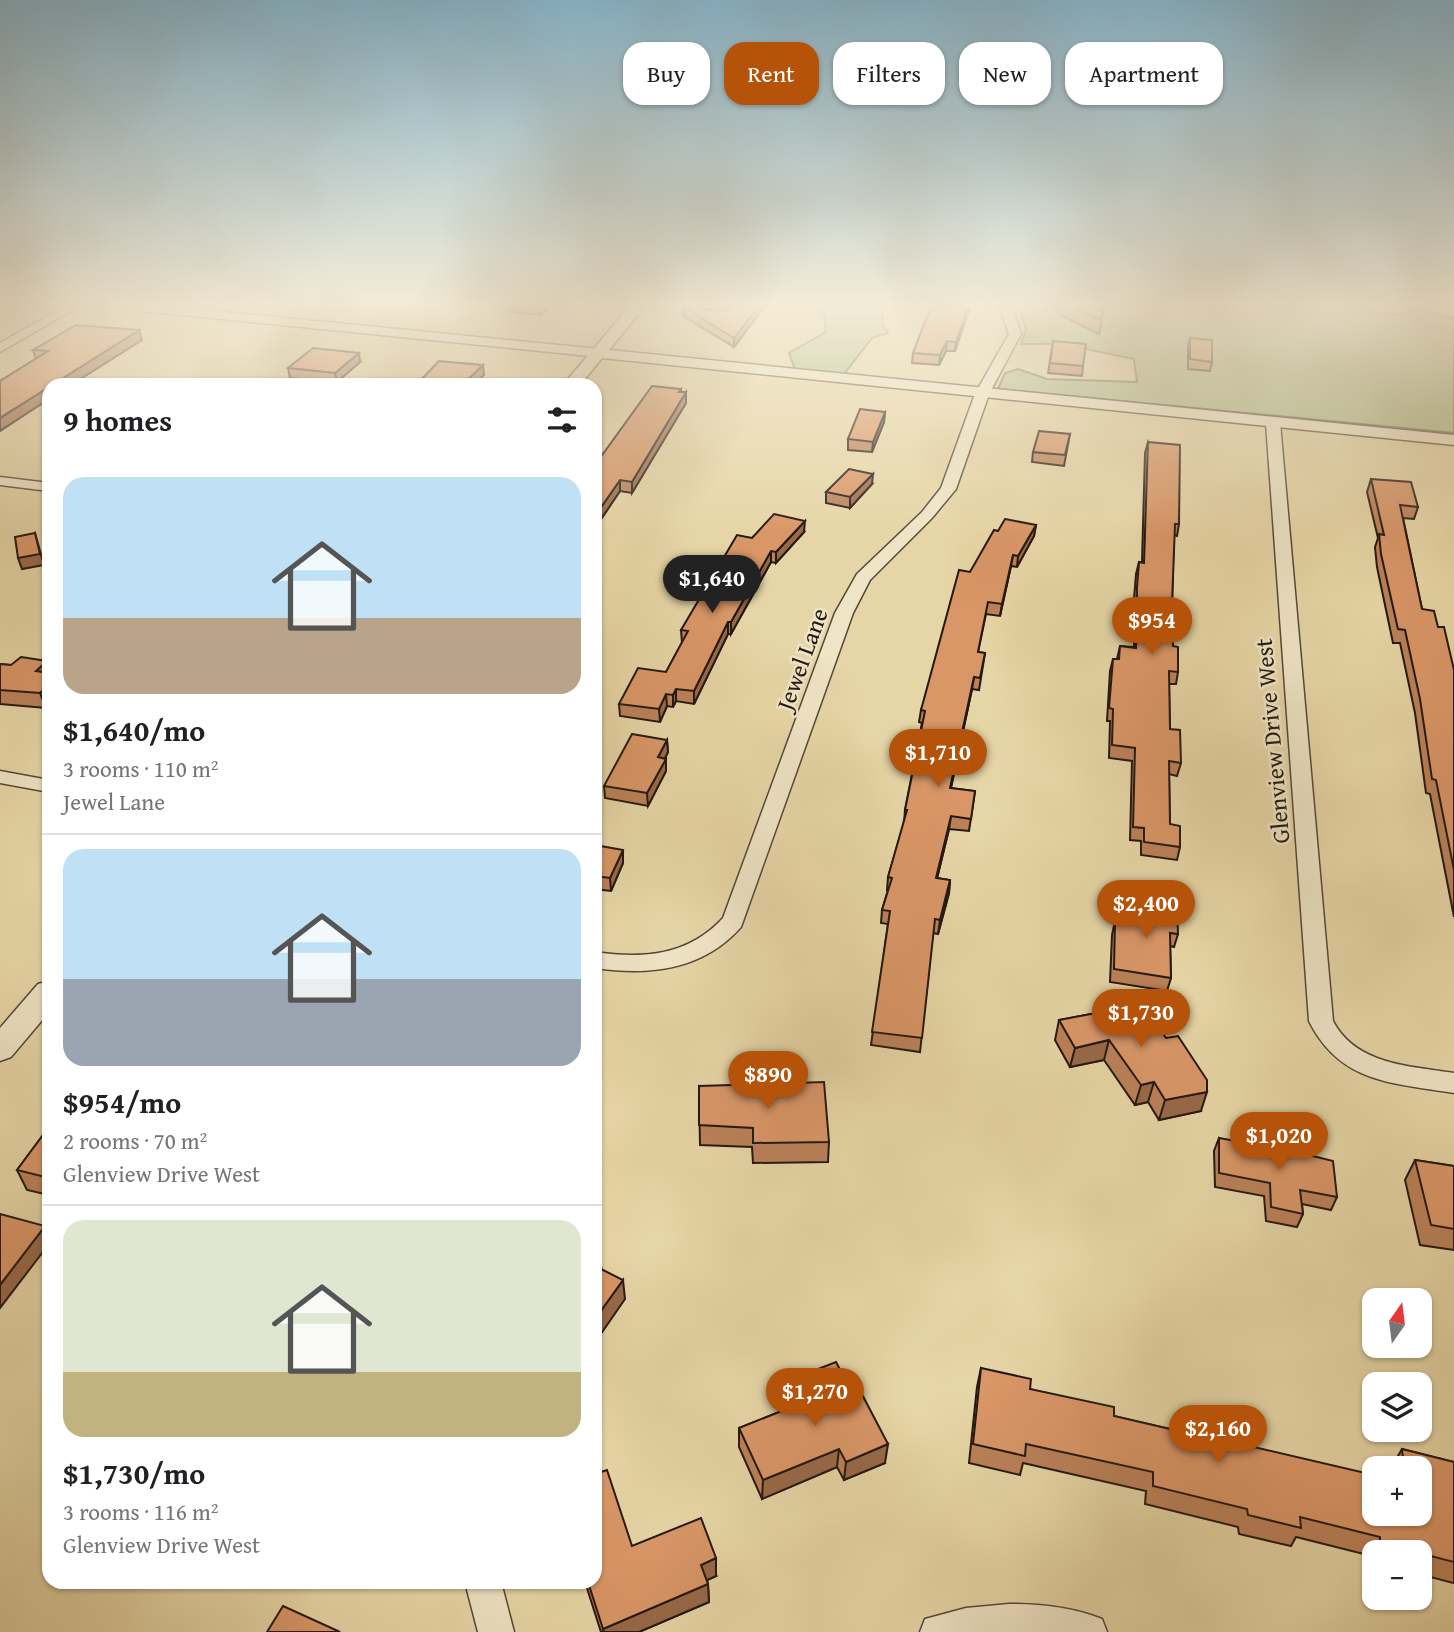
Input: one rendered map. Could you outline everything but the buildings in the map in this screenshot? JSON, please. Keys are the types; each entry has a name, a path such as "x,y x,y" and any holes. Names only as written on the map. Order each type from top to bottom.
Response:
{"street":[{"path":"873,383 1454,440"},
{"name":"Jewel Lane","path":"602,961 645,964 692,953 709,944 733,921 854,593 879,560 927,515 948,489 988,383"},
{"name":"Glenview Drive West","path":"1273,423 1320,1016 1330,1038 1340,1049 1374,1069 1454,1083"},
{"path":"0,481 42,487"},
{"path":"0,777 42,785"},
{"path":"0,1049 42,1000"},
{"path":"486,1589 496,1632"},
{"path":"938,1632 969,1623 1012,1620 1056,1624 1089,1632"}],"green space":[{"path":"1001,383 1454,383 1454,433 998,389"}]}
